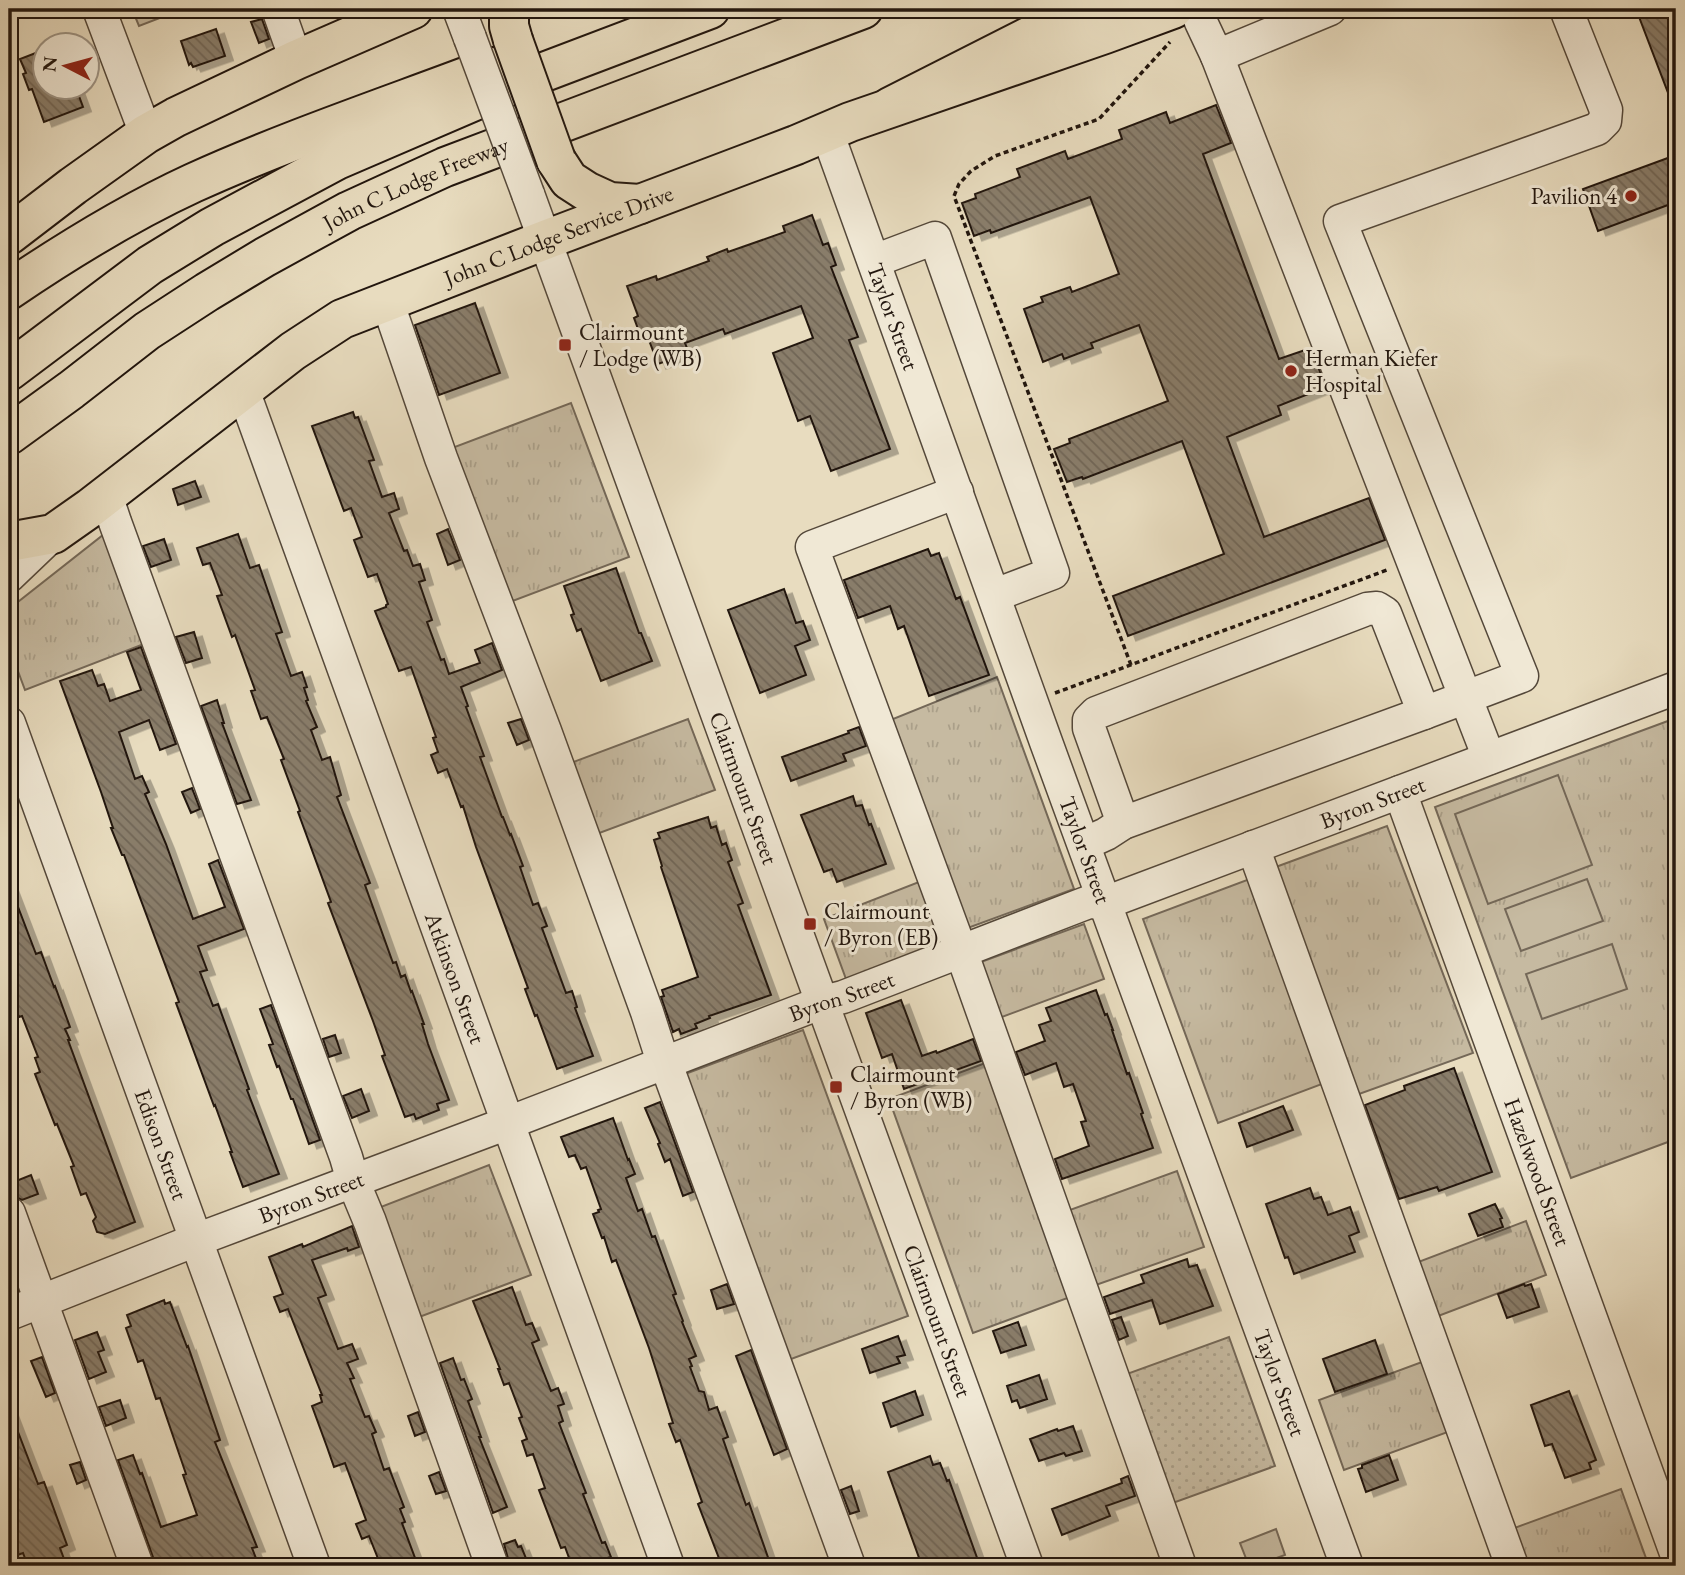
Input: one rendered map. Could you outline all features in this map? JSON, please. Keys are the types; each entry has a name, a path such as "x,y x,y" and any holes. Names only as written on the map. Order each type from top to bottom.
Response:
{"main road":[{"path":"9,235 146,134 176,117 296,60 413,9"},
{"path":"9,290 76,245 132,214 191,184 272,149 627,17 676,9"},
{"path":"9,371 150,265 337,160 523,80 710,9"},
{"name":"John C Lodge Freeway","path":"9,435 147,331 206,292 349,211 445,167 863,9"},
{"path":"890,107 1083,9"},
{"name":"John C Lodge Service Drive","path":"53,534 293,351 342,319 890,107 1105,34 1176,23"},
{"path":"511,24 556,160 569,180 611,202 640,204"},
{"path":"9,454 71,390"},
{"path":"9,542 53,534"}],"street":[{"path":"99,9 146,134"},
{"path":"278,9 296,60"},
{"name":"Clairmount Street","path":"459,9 1027,1566"},
{"path":"1196,9 1217,56 1489,758"},
{"path":"1217,56 1330,9"},
{"path":"1084,844 1123,824 1522,676 1340,221 1597,129 1605,121 1606,110 1566,9"},
{"name":"Taylor Street","path":"827,132 1046,743 1348,1566"},
{"path":"874,261 935,238 1053,573 995,595"},
{"path":"387,301 441,458 540,718 663,1062 849,1566"},
{"name":"Atkinson Street","path":"243,390 668,1566"},
{"path":"957,492 812,547 961,951 1180,1566"},
{"path":"106,495 492,1566"},
{"name":"John C Lodge Service Drive","path":"9,576 53,534"},
{"path":"1123,824 1089,728 1089,720 1096,713 1367,609 1377,608 1385,613 1424,713"},
{"name":"Byron Street","path":"9,1314 822,1002 843,997 1089,902 1105,903 1676,688"},
{"name":"Edison Street","path":"9,723 314,1566"},
{"path":"1046,743 1089,728"},
{"name":"Hazelwood Street","path":"1400,792 1676,1553"},
{"path":"1253,847 1512,1566"},
{"path":"9,1213 137,1566"}],"path":[{"path":"1130,665 954,196 959,184 971,171 995,156 1099,119 1168,43 1176,23"},
{"path":"1055,693 1392,568"}],"green space":[{"path":"132,9 183,9 139,26"},
{"path":"571,403 629,557 510,602 452,448"},
{"path":"103,535 144,644 25,690 9,647 9,609"},
{"path":"997,677 1074,889 965,929 888,721"},
{"path":"1676,718 1676,1139 1571,1178 1435,807"},
{"path":"688,719 715,790 594,835 568,764"},
{"path":"1558,775 1592,865 1488,904 1455,814"},
{"path":"1387,826 1473,1053 1348,1098 1265,871"},
{"path":"1255,877 1330,1081 1218,1123 1143,919"},
{"path":"1587,879 1603,921 1521,951 1505,909"},
{"path":"924,880 947,940 846,979 824,919"},
{"path":"1084,924 1104,979 991,1021 970,966"},
{"path":"1612,944 1627,989 1542,1019 1526,974"},
{"path":"803,1030 908,1316 783,1362 677,1077"},
{"path":"988,1062 1073,1296 973,1333 889,1099"},
{"path":"489,1165 531,1275 414,1319 373,1210"},
{"path":"1177,1171 1204,1247 1093,1286 1067,1211"},
{"path":"1526,1221 1546,1275 1433,1318 1413,1264"},
{"path":"1229,1337 1275,1466 1170,1504 1124,1375"},
{"path":"1430,1359 1456,1429 1344,1470 1319,1400"},
{"path":"1621,1489 1647,1561 1633,1566 1522,1566 1509,1530"},
{"path":"1276,1529 1285,1555 1249,1566 1240,1543"}],"building":[{"path":"1636,9 1676,9 1676,111 1675,111"},
{"path":"262,19 269,39 259,43 251,22"},
{"path":"216,29 225,56 193,67 191,63 189,65 181,41"},
{"path":"32,54 32,89 29,90 20,59"},
{"path":"37,102 81,102 83,107 44,122"},
{"name":"Herman Kiefer Hospital","path":"1216,105 1231,143 1203,154 1279,359 1305,350 1306,353 1312,351 1325,385 1278,406 1281,415 1227,437 1264,537 1369,498 1385,540 1128,636 1113,596 1224,554 1182,441 1083,479 1082,477 1067,482 1054,449 1070,443 1069,439 1168,401 1139,325 1091,343 1093,348 1064,359 1062,354 1043,362 1024,309 1043,302 1041,297 1070,287 1072,292 1119,274 1090,197 991,233 990,230 974,236 962,203 976,198 975,194 1020,177 1017,169 1065,151 1068,159 1122,139 1119,130 1166,112 1170,123"},
{"name":"Pavilion 4","path":"1676,155 1676,202 1598,231 1583,189"},
{"path":"812,215 823,245 828,243 836,265 831,267 858,337 849,340 890,449 831,471 810,416 798,421 773,353 813,338 801,306 725,334 723,329 685,343 689,353 658,364 647,335 641,337 634,318 638,316 627,286 656,276 657,280 709,261 707,257 727,249 728,252 785,232 783,226"},
{"path":"475,303 500,373 439,395 415,325"},
{"path":"353,412 355,418 358,417 374,460 369,461 382,497 394,493 399,509 389,513 413,566 420,564 425,580 419,582 432,620 427,622 449,674 480,663 475,650 492,643 502,670 461,687 484,756 480,757 523,866 520,867 533,905 538,903 547,926 542,928 566,993 572,991 577,1007 575,1008 593,1056 557,1069 525,989 528,988 463,806 461,807 447,769 438,773 431,755 438,752 433,738 436,737 411,667 399,671 375,611 388,604 377,574 368,577 354,540 362,537 351,508 344,511 312,426"},
{"path":"195,481 201,497 178,505 173,489"},
{"path":"448,529 460,560 448,565 437,534"},
{"path":"238,534 250,568 259,565 282,632 276,634 291,676 302,672 307,687 304,688 308,700 306,701 317,727 311,730 322,760 330,757 341,795 337,797 370,883 365,885 393,963 396,962 401,977 405,975 412,991 449,1100 437,1104 439,1110 416,1119 414,1114 405,1117 382,1056 385,1055 373,1021 328,903 331,902 281,760 284,759 267,717 261,719 251,691 255,690 217,596 222,595 210,563 203,565 197,548"},
{"path":"164,539 171,560 151,567 143,546"},
{"path":"928,549 931,556 939,553 956,599 960,597 989,675 929,696 904,626 898,629 890,606 858,618 844,580"},
{"path":"616,568 652,661 601,681 581,629 577,631 564,586"},
{"path":"784,589 796,623 803,621 810,640 795,646 806,675 760,693 728,610"},
{"path":"194,632 202,658 186,663 176,637"},
{"path":"141,647 176,744 160,750 149,720 119,732 135,779 142,776 149,792 145,794 193,919 225,907 209,864 218,860 244,929 198,946 207,970 200,972 213,1006 218,1004 279,1174 243,1187 176,1003 179,1002 124,855 111,828 101,792 60,681 92,670 98,686 104,684 110,701 141,690 127,652"},
{"path":"217,700 222,723 251,800 237,804 201,706"},
{"path":"521,719 529,740 517,745 508,723"},
{"path":"859,727 866,746 843,754 846,761 791,781 782,757"},
{"path":"192,788 200,809 191,813 182,792"},
{"path":"853,796 856,806 862,805 886,864 837,882 832,869 824,872 801,815"},
{"path":"708,817 711,828 716,826 722,845 726,843 732,860 728,862 743,903 738,905 771,995 709,1016 710,1018 695,1024 697,1028 681,1034 679,1029 673,1032 661,997 664,996 662,990 698,977 654,840 660,838 658,833"},
{"path":"9,886 36,954 41,952 55,986 70,1027 65,1029 68,1040 135,1222 105,1234 97,1232 93,1221 96,1217 86,1193 81,1195 71,1167 74,1166 35,1074 40,1072 35,1058 38,1057 22,1016 19,1017 13,1003 9,1004"},
{"path":"1096,990 1127,1074 1129,1073 1153,1148 1062,1179 1055,1159 1089,1146 1081,1122 1086,1121 1073,1084 1064,1087 1056,1063 1025,1075 1016,1052 1045,1041 1039,1025 1051,1021 1046,1008"},
{"path":"901,1000 922,1056 973,1039 981,1061 904,1089 892,1054 882,1058 866,1013"},
{"path":"271,1005 320,1140 309,1144 269,1045 273,1044 260,1009"},
{"path":"335,1035 341,1053 329,1057 323,1039"},
{"path":"1454,1068 1492,1172 1439,1191 1437,1187 1399,1199 1365,1105 1405,1090 1404,1086"},
{"path":"361,1089 369,1111 352,1118 343,1096"},
{"path":"660,1102 693,1192 683,1196 670,1159 665,1162 645,1108"},
{"path":"1283,1106 1293,1130 1247,1147 1239,1123"},
{"path":"613,1118 635,1174 626,1178 638,1211 642,1209 652,1237 655,1236 676,1294 673,1295 682,1322 696,1356 689,1359 692,1366 690,1367 699,1391 704,1392 709,1410 717,1407 728,1437 723,1439 771,1566 722,1566 698,1504 702,1502 680,1440 676,1442 669,1424 673,1423 649,1348 616,1260 612,1262 593,1214 601,1209 586,1167 581,1169 575,1155 569,1157 561,1137"},
{"path":"31,1175 38,1194 22,1200 16,1197 11,1183"},
{"path":"1310,1188 1314,1199 1321,1197 1328,1215 1350,1207 1359,1232 1349,1236 1355,1252 1294,1274 1288,1257 1285,1258 1266,1204"},
{"path":"1495,1204 1503,1227 1478,1236 1469,1214"},
{"path":"352,1226 359,1247 348,1251 347,1248 312,1260 326,1295 318,1298 338,1349 352,1344 358,1359 347,1363 354,1378 350,1379 365,1417 369,1416 376,1432 372,1434 384,1470 389,1468 404,1507 400,1509 405,1522 402,1523 415,1558 392,1566 381,1566 369,1536 362,1539 356,1524 366,1520 345,1463 334,1467 312,1406 322,1402 322,1395 288,1309 280,1312 274,1297 283,1294 269,1257 302,1244 303,1247"},
{"path":"1187,1259 1189,1267 1197,1265 1213,1306 1160,1324 1152,1300 1110,1314 1104,1297 1144,1283 1141,1275"},
{"path":"727,1284 734,1304 717,1309 711,1290"},
{"path":"1531,1284 1539,1307 1507,1318 1498,1294"},
{"path":"512,1287 526,1325 532,1323 539,1340 532,1343 551,1391 558,1388 564,1404 558,1406 563,1421 559,1423 602,1543 605,1542 611,1557 604,1559 607,1566 572,1566 565,1547 561,1548 539,1490 545,1488 533,1454 527,1456 522,1441 527,1439 519,1418 522,1417 509,1383 504,1385 473,1301"},
{"path":"164,1300 165,1304 170,1302 188,1346 220,1440 215,1442 257,1547 252,1548 259,1566 155,1566 118,1460 133,1455 161,1527 197,1515 160,1398 156,1399 143,1360 138,1362 126,1328 131,1326 127,1315"},
{"path":"1121,1317 1128,1336 1119,1340 1112,1320"},
{"path":"1018,1322 1026,1345 1001,1353 993,1331"},
{"path":"97,1332 104,1350 98,1352 106,1372 89,1379 75,1340"},
{"path":"898,1336 905,1355 897,1357 900,1363 870,1373 862,1349"},
{"path":"1375,1340 1387,1374 1335,1392 1323,1359"},
{"path":"751,1350 787,1449 774,1455 736,1356"},
{"path":"42,1357 55,1393 46,1397 31,1361"},
{"path":"453,1358 472,1399 468,1401 479,1437 507,1507 493,1513 440,1363"},
{"path":"1039,1375 1047,1399 1020,1408 1017,1400 1012,1402 1007,1386"},
{"path":"915,1391 923,1415 891,1427 883,1403"},
{"path":"1569,1391 1596,1460 1589,1463 1591,1469 1565,1478 1552,1444 1545,1446 1531,1405"},
{"path":"120,1400 126,1418 106,1426 99,1407"},
{"path":"10,1411 38,1484 44,1482 67,1545 60,1548 64,1559 43,1566 28,1566 23,1553 12,1557 9,1548"},
{"path":"418,1412 425,1432 415,1436 408,1416"},
{"path":"1073,1426 1082,1451 1066,1456 1064,1453 1039,1461 1030,1439"},
{"path":"1389,1455 1398,1480 1366,1492 1358,1469"},
{"path":"930,1456 933,1465 940,1463 947,1481 949,1480 980,1566 922,1566 888,1472"},
{"path":"80,1462 86,1480 77,1484 70,1465"},
{"path":"439,1472 446,1491 436,1494 429,1476"},
{"path":"1128,1476 1135,1496 1106,1506 1110,1516 1062,1535 1052,1509 1122,1483 1121,1479"},
{"path":"851,1486 859,1511 850,1514 841,1490"},
{"path":"515,1540 518,1547 521,1546 529,1566 510,1566 504,1544"}],"place":[{"name":"Pavilion 4","path":"1631,196"},
{"name":"Clairmount / Lodge (WB)","path":"565,345"},
{"name":"Herman Kiefer Hospital","path":"1291,371"},
{"name":"Clairmount / Byron (EB)","path":"810,924"},
{"name":"Clairmount / Byron (WB)","path":"836,1087"}]}
